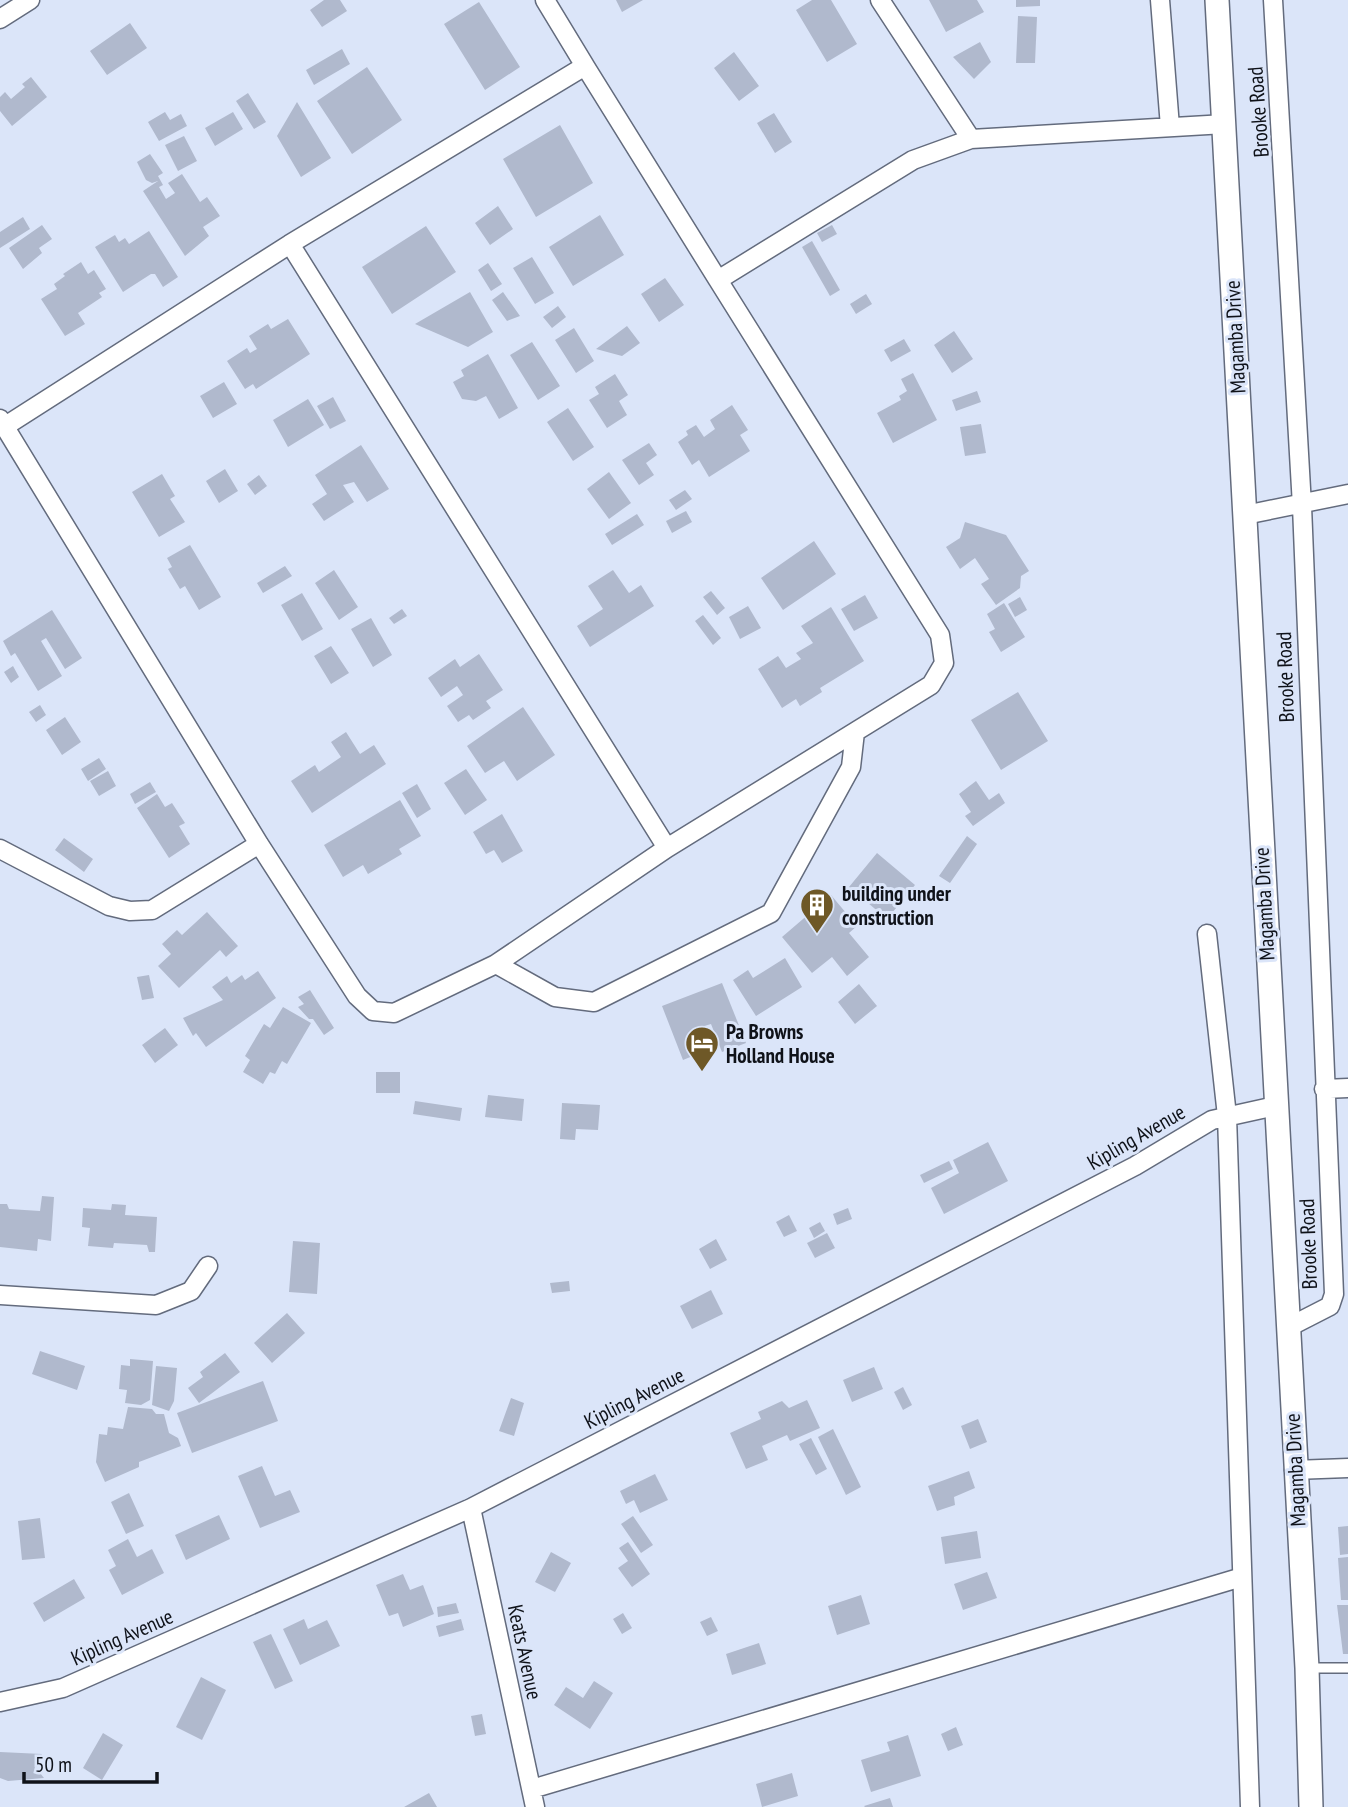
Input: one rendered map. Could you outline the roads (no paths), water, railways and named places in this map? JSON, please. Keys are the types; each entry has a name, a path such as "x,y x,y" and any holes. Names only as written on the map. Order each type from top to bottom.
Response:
{"street":[{"path":"0,19 30,0"},
{"path":"545,0 940,635 944,663 931,685 667,848 496,964 394,1013 373,1011 357,996 260,844 2,423 585,65"},
{"path":"880,0 971,139"},
{"path":"1160,0 1170,127"},
{"name":"Magamba Drive","path":"1217,0 1289,1327 1294,1470 1307,1668 1311,1807"},
{"name":"Brooke Road","path":"1273,0 1302,506 1315,876 1323,963 1324,1089 1334,1294 1330,1306 1289,1327"},
{"path":"718,281 913,160 971,139 1225,124"},
{"path":"290,244 667,848"},
{"path":"1245,515 1302,506 1348,494"},
{"path":"496,964 555,997 594,1002 771,913 851,767 855,732"},
{"path":"0,849 109,906 130,911 152,910 260,844"},
{"path":"1208,934 1227,1116 1250,1807"},
{"path":"1324,1089 1348,1088"},
{"name":"Kipling Avenue","path":"0,1702 63,1688 471,1508 1135,1166 1212,1120 1275,1106"},
{"path":"0,1295 156,1306 191,1291 208,1266"},
{"path":"1294,1470 1348,1468"},
{"name":"Keats Avenue","path":"471,1508 533,1798"},
{"path":"533,1798 1242,1577"}],"lane":[{"path":"1307,1668 1348,1668"}],"place":[{"name":"building under construction","path":"817,935"},
{"name":"Pa Browns Holland House","path":"702,1073"}]}
